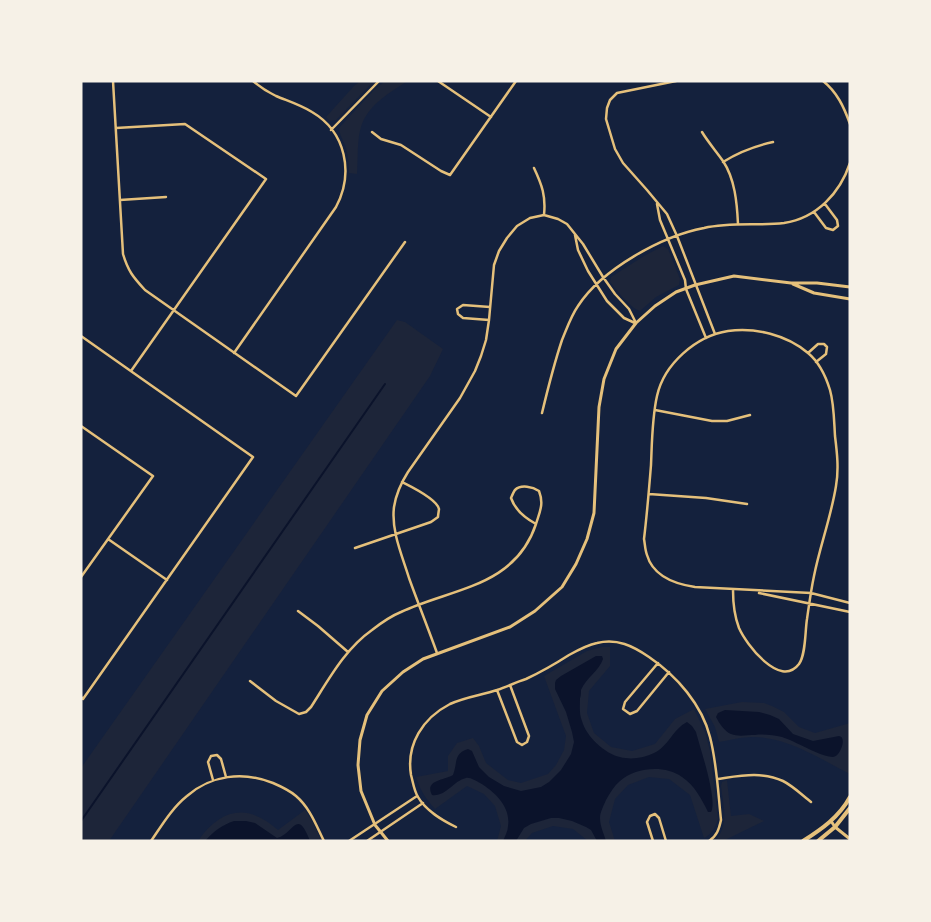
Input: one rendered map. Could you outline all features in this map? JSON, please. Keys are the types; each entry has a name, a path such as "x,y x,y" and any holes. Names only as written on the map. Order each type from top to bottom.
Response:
{"main road":[{"path":"803,841 832,822 850,797"},
{"path":"818,841 835,827 850,808"}],"street":[{"path":"113,81 123,254 127,268 145,290 296,396 405,242"},
{"path":"234,353 330,216 340,199 345,181 345,162 340,145 332,130 311,111 275,95 253,81"},
{"path":"332,130 379,81"},
{"path":"438,81 491,117"},
{"path":"372,132 381,138 401,145 450,175 516,81"},
{"path":"645,81 646,87"},
{"path":"676,81 617,93 610,100 606,118 615,149 623,163 667,214 715,334"},
{"path":"822,81 844,106 850,124"},
{"path":"116,128 185,124 266,179 130,371"},
{"path":"702,132 724,162 732,182 736,196 738,224"},
{"path":"724,162 744,150 773,142"},
{"path":"542,413 554,363 570,320 587,294 603,277 667,239 704,228 738,224 784,223 799,219 825,204 838,189 850,163"},
{"path":"534,168 543,189 544,215"},
{"path":"120,200 166,197"},
{"path":"657,203 660,220 685,280 686,288 706,338"},
{"path":"814,212 826,228 833,230 838,226 837,220 825,204"},
{"path":"437,653 398,546 394,509 402,482 468,385 481,356 489,320 494,265 499,251 516,226 530,218 544,215 558,219 567,224 583,244 615,294 629,309 636,323"},
{"path":"574,232 578,250 588,271 607,301 624,318 636,323"},
{"path":"388,841 375,825 361,791 358,765 360,740 367,715 382,691 422,659 510,627 535,611 562,587 576,564 587,539 594,513 599,407 604,379 616,349 636,323 655,306 676,292 695,285 734,276 791,283 817,283 850,287"},
{"path":"791,283 814,293 850,299"},
{"path":"489,320 464,318 458,314 457,308 463,305 490,307"},
{"path":"733,590 735,616 746,642 764,661 774,668 783,671 793,669 799,663 804,651 807,617 810,603 811,593 814,576 836,484 838,465 833,405 825,377 808,353 781,337 758,331 728,331 706,338 682,354 672,366 657,394 644,539 647,555 654,569 667,579 680,585 733,590 811,593 850,602"},
{"path":"81,336 253,457 82,698"},
{"path":"808,353 818,344 824,344 827,347 826,354 816,362"},
{"path":"655,410 712,421 727,421 750,415"},
{"path":"81,426 153,476 81,577"},
{"path":"355,548 431,522 438,517 439,509 436,503 402,482"},
{"path":"250,681 276,701 299,714 306,712 338,664 370,631 401,612 480,583 506,568 526,546 536,524 541,508 542,498 539,491 533,488 521,487 514,490 510,498 513,506 528,520 536,524"},
{"path":"649,494 706,498 746,504"},
{"path":"108,539 167,580"},
{"path":"751,591 850,612"},
{"path":"298,611 348,652"},
{"path":"456,827 431,812 417,796 410,769 410,753 425,723 436,713 451,704 510,685 547,669 581,649 595,643 610,641 622,642 636,648 658,663 680,684 702,716 710,735 718,779 721,820 719,830 709,841"},
{"path":"658,663 625,702 623,709 630,714 636,711 668,672"},
{"path":"497,690 516,742 522,744 527,742 529,736 510,685"},
{"path":"213,780 208,762 211,756 217,755 221,759 226,777"},
{"path":"718,779 752,775 767,776 782,781 811,802"},
{"path":"152,841 175,807 200,786 226,777 245,776 262,779 280,786 295,795 316,822 324,841"},
{"path":"349,841 417,796"},
{"path":"367,841 423,803"},
{"path":"653,841 647,822 650,816 655,814 659,818 666,841"},
{"path":"832,822 835,827 850,839"}],"shaded area":[{"path":"360,81 374,81 336,120 330,121 326,117"},
{"path":"385,81 408,81 380,100 368,112 364,119 358,143 357,174 349,173 347,151 339,128 374,90"},
{"path":"663,246 668,249 680,279 679,285 656,297 640,311 620,294 610,282 611,277"},
{"path":"397,320 405,322 443,349 430,376 109,841 81,841 81,768"},
{"path":"610,647 610,666 589,691 587,713 594,733 611,747 632,751 655,744 675,719 694,709 705,732 710,751 718,819 709,835 704,838 690,795 669,779 649,777 628,785 615,799 609,822 615,841 588,841 573,829 553,826 532,833 525,841 497,841 501,826 495,806 484,794 467,786 435,809 419,786 416,777 448,771 448,756 457,743 473,738 479,746 486,763 508,780 521,783 548,774 556,765 564,750 566,736 544,676 587,651"},
{"path":"596,656 602,656 603,659 599,667 583,686 580,698 580,716 588,733 597,744 608,752 624,758 637,758 650,755 659,750 687,722 696,732 704,761 712,797 713,806 711,812 708,812 694,788 682,777 659,769 642,770 620,781 606,800 600,818 606,841 597,841 591,830 572,821 551,818 524,828 516,841 503,841 508,828 507,813 501,801 480,783 466,778 441,794 432,795 430,790 433,783 453,775 458,756 468,749 472,751 479,767 489,777 504,786 521,791 541,787 549,782 561,770 571,754 574,742 566,712 555,689 556,680"},
{"path":"742,702 764,703 772,706 784,712 799,727 815,733 850,723 850,774 803,750 779,741 753,737 719,742 715,727 705,709"},
{"path":"725,710 759,712 770,715 779,719 793,734 813,741 840,736 843,740 842,746 837,755 833,757 779,736 734,735 724,729 716,717 718,713"},
{"path":"727,780 731,816 749,814 764,821 723,841 715,841 723,828 724,808 721,786 722,782"},
{"path":"305,810 314,824 321,841 198,841 216,822 235,813 246,813 256,816 267,821 278,830"},
{"path":"234,821 255,823 277,838 283,836 298,824 306,831 310,841 205,841 218,829"}],"waterway":[{"path":"81,821 385,384"}]}
